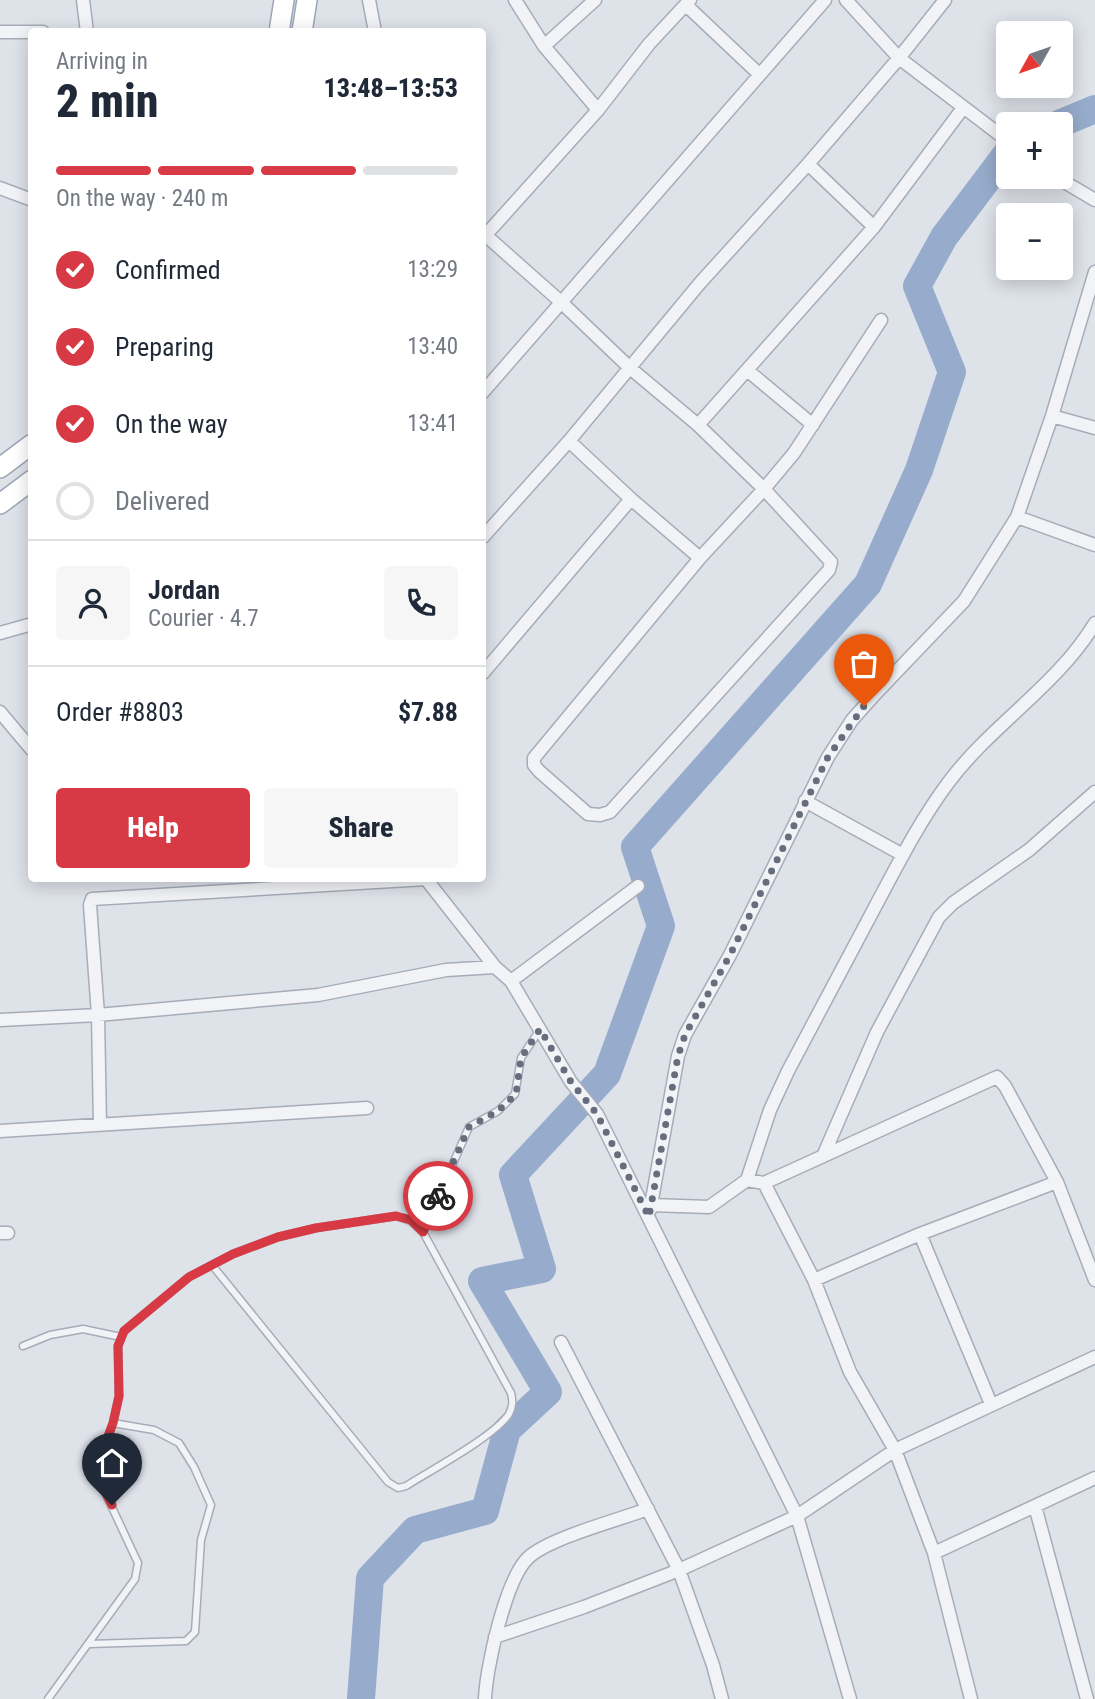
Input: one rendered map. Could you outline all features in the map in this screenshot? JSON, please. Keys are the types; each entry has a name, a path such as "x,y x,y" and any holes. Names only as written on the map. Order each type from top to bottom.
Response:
{"main road":[{"path":"280,28 284,0"},
{"path":"303,28 307,0"},
{"path":"0,468 28,447"},
{"path":"0,504 28,483"}],"street":[{"path":"83,0 86,28"},
{"path":"369,0 374,28"},
{"path":"515,0 544,46 598,110"},
{"path":"544,46 595,0"},
{"path":"486,389 825,0"},
{"path":"846,0 899,58 996,132"},
{"path":"486,534 569,441 700,283 808,164 945,0"},
{"path":"486,233 598,110 649,44 688,2 759,74"},
{"path":"0,32 28,32"},
{"path":"698,425 874,226 963,108"},
{"path":"808,164 874,226"},
{"path":"1073,187 1095,200"},
{"path":"3,193 28,199"},
{"path":"486,237 561,302 630,368 698,425 764,489 831,562 829,570 610,812 588,814 539,771 534,765 534,758 700,558 764,489 794,453 881,320"},
{"path":"650,1211 678,1056 685,1035 730,955 828,757 852,720 964,601 1017,517 1052,416 1095,272"},
{"path":"747,370 813,425"},
{"path":"1052,416 1095,428"},
{"path":"569,441 700,558"},
{"path":"486,669 631,499"},
{"path":"1017,517 1095,545"},
{"path":"650,1211 709,1207 747,1180 770,1110 788,1071 915,833 949,781 973,753 1074,653 1095,623"},
{"path":"1,632 28,625"},
{"path":"0,712 28,745"},
{"path":"824,1154 877,1032 939,917 953,903 1029,850 1095,792"},
{"path":"805,801 903,855"},
{"path":"100,1125 98,1015 90,905 92,899 357,882"},
{"path":"429,882 495,967 511,981 571,1082 597,1114 650,1211 797,1517 850,1699"},
{"path":"511,981 638,886"},
{"path":"0,1020 98,1015 318,995 446,970 495,967"},
{"path":"747,1180 764,1183 998,1077 1056,1182 1095,1280"},
{"path":"0,1131 367,1108"},
{"path":"814,1280 919,1234 1056,1182"},
{"path":"764,1183 814,1280 850,1372 895,1450 934,1553 971,1699"},
{"path":"919,1234 991,1404"},
{"path":"561,1342 679,1570 713,1665 722,1699"},
{"path":"495,1637 584,1607 679,1570 797,1517 895,1450 1095,1357"},
{"path":"934,1553 1095,1478"},
{"path":"1035,1506 1087,1699"},
{"path":"485,1699 486,1676 495,1637 514,1583 527,1558 544,1547 648,1508"}],"lane":[{"path":"423,1232 469,1127 498,1111 516,1094 521,1058 540,1029"},
{"path":"48,1699 135,1579 138,1563 95,1471 113,1423 119,1396 118,1346 121,1337 124,1331 189,1277 212,1265 278,1237 316,1228 396,1216 411,1220 423,1232 514,1402 498,1427 406,1486 398,1488 388,1482 212,1265"},
{"path":"23,1346 50,1335 83,1329 121,1337"},
{"path":"89,1644 186,1642 195,1632 201,1540 211,1505 180,1443 154,1430 113,1423"}],"waterway":[{"path":"1073,118 1095,109"},
{"path":"361,1699 370,1578 415,1530 485,1511 507,1430 548,1392 482,1281 542,1269 513,1175 607,1074 661,926 635,847 868,584 919,470 952,372 917,286 944,237 996,168"}],"way so far":[{"path":"438,1196 469,1127 498,1111 516,1094 521,1058 540,1029 571,1082 597,1114 649,1217 678,1056 685,1035 730,955 828,757 864,706"}],"route":[{"path":"112,1505 95,1471 113,1423 119,1396 118,1346 124,1331 189,1277 233,1254 278,1237 316,1228 396,1216 411,1220 423,1232 438,1196"}]}
